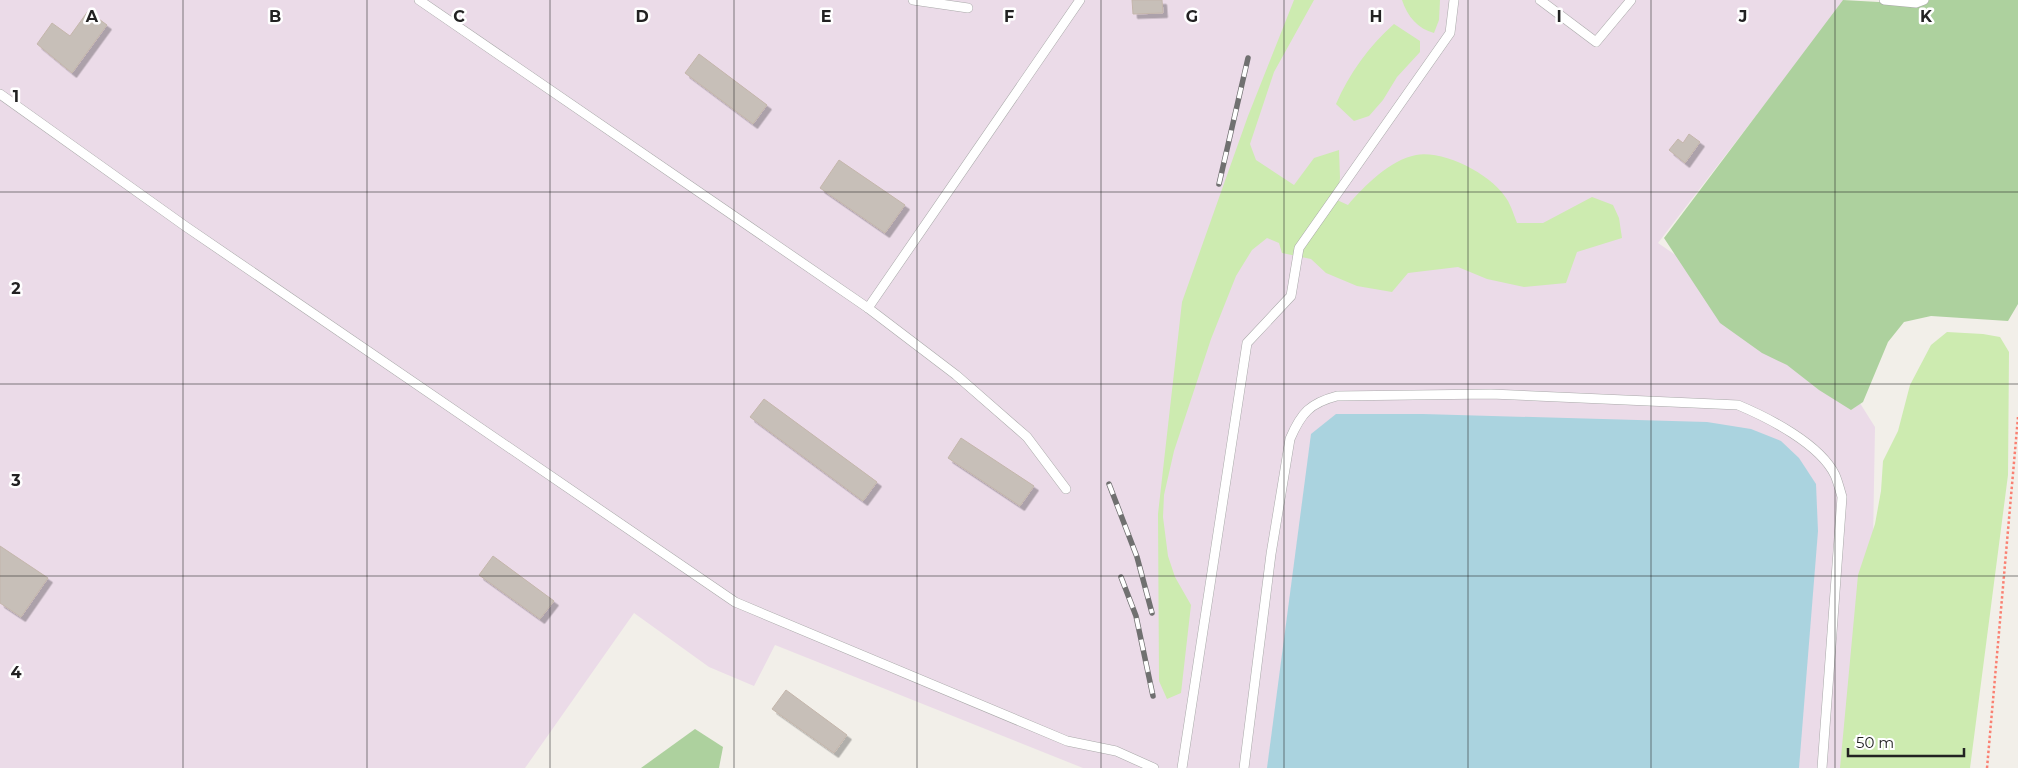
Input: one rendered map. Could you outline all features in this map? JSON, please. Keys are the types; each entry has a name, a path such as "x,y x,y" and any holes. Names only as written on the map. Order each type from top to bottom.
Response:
{"lane":[{"path":"419,0 868,308 956,375 1027,437 1066,489"},
{"path":"913,0 968,8"},
{"path":"868,308 1080,0"},
{"path":"1182,768 1247,343 1291,296 1299,248 1450,33 1454,0"},
{"path":"1540,0 1596,42 1631,0"},
{"path":"1884,0 1916,3 1924,0"},
{"path":"0,94 186,226 735,602 1067,741 1116,751 1154,768"},
{"path":"1244,768 1271,554 1290,439 1297,423 1306,410 1321,400 1337,396 1491,394 1738,404 1775,420 1821,456 1835,474 1842,497 1822,768"}],"path":[{"path":"1987,768 2018,417"}],"shaded area":[{"path":"0,0 1845,0 1658,243 1836,365 1875,427 1869,768 1083,768 775,645 754,686 709,667 634,613 525,768 0,768"}],"green space":[{"path":"1294,0 1314,0 1274,72 1250,144 1256,160 1294,185 1314,158 1339,150 1340,178 1337,200 1348,205 1370,182 1397,162 1416,155 1440,156 1467,166 1491,182 1508,201 1517,223 1543,223 1592,197 1613,205 1619,218 1622,238 1577,252 1566,283 1524,287 1487,279 1458,267 1408,273 1392,292 1357,286 1326,273 1311,259 1282,253 1279,243 1267,238 1252,250 1236,276 1211,339 1174,451 1164,495 1163,517 1168,556 1175,577 1191,605 1181,693 1167,699 1159,681 1158,514 1182,302 1248,116"},
{"path":"1402,0 1440,0 1439,20 1434,33 1414,21"},
{"path":"1843,0 1896,3 1914,0 2018,0 2018,304 2008,321 1931,316 1904,322 1888,342 1863,402 1851,410 1819,390 1787,365 1762,353 1720,323 1664,238"},
{"path":"1394,24 1420,41 1420,52 1397,77 1383,100 1369,116 1354,121 1336,104 1360,61"},
{"path":"1947,332 2000,337 2009,352 2008,475 1970,768 1840,768 1858,575 1875,524 1881,491 1883,461 1898,431 1910,385 1931,345"},
{"path":"695,729 723,747 719,768 641,768"}],"water":[{"path":"1336,414 1423,414 1707,422 1751,429 1781,441 1799,458 1816,484 1818,531 1799,768 1267,768 1311,434"}],"building":[{"path":"1132,0 1162,0 1163,13 1133,14"},
{"path":"88,11 107,25 72,73 37,44 52,23 70,36"},
{"path":"699,54 767,105 753,124 685,73"},
{"path":"1689,134 1700,142 1685,163 1669,150 1678,139 1683,143"},
{"path":"839,160 905,205 885,233 820,188"},
{"path":"764,399 877,482 863,501 750,417"},
{"path":"961,438 1034,486 1020,506 948,458"},
{"path":"0,546 48,578 21,617 0,603"},
{"path":"493,556 554,601 540,619 479,575"},
{"path":"786,690 847,735 834,753 772,709"}],"railway":[{"path":"1219,184 1248,58"},
{"path":"1109,484 1137,557 1152,613"},
{"path":"1121,577 1136,616 1153,696"}]}
